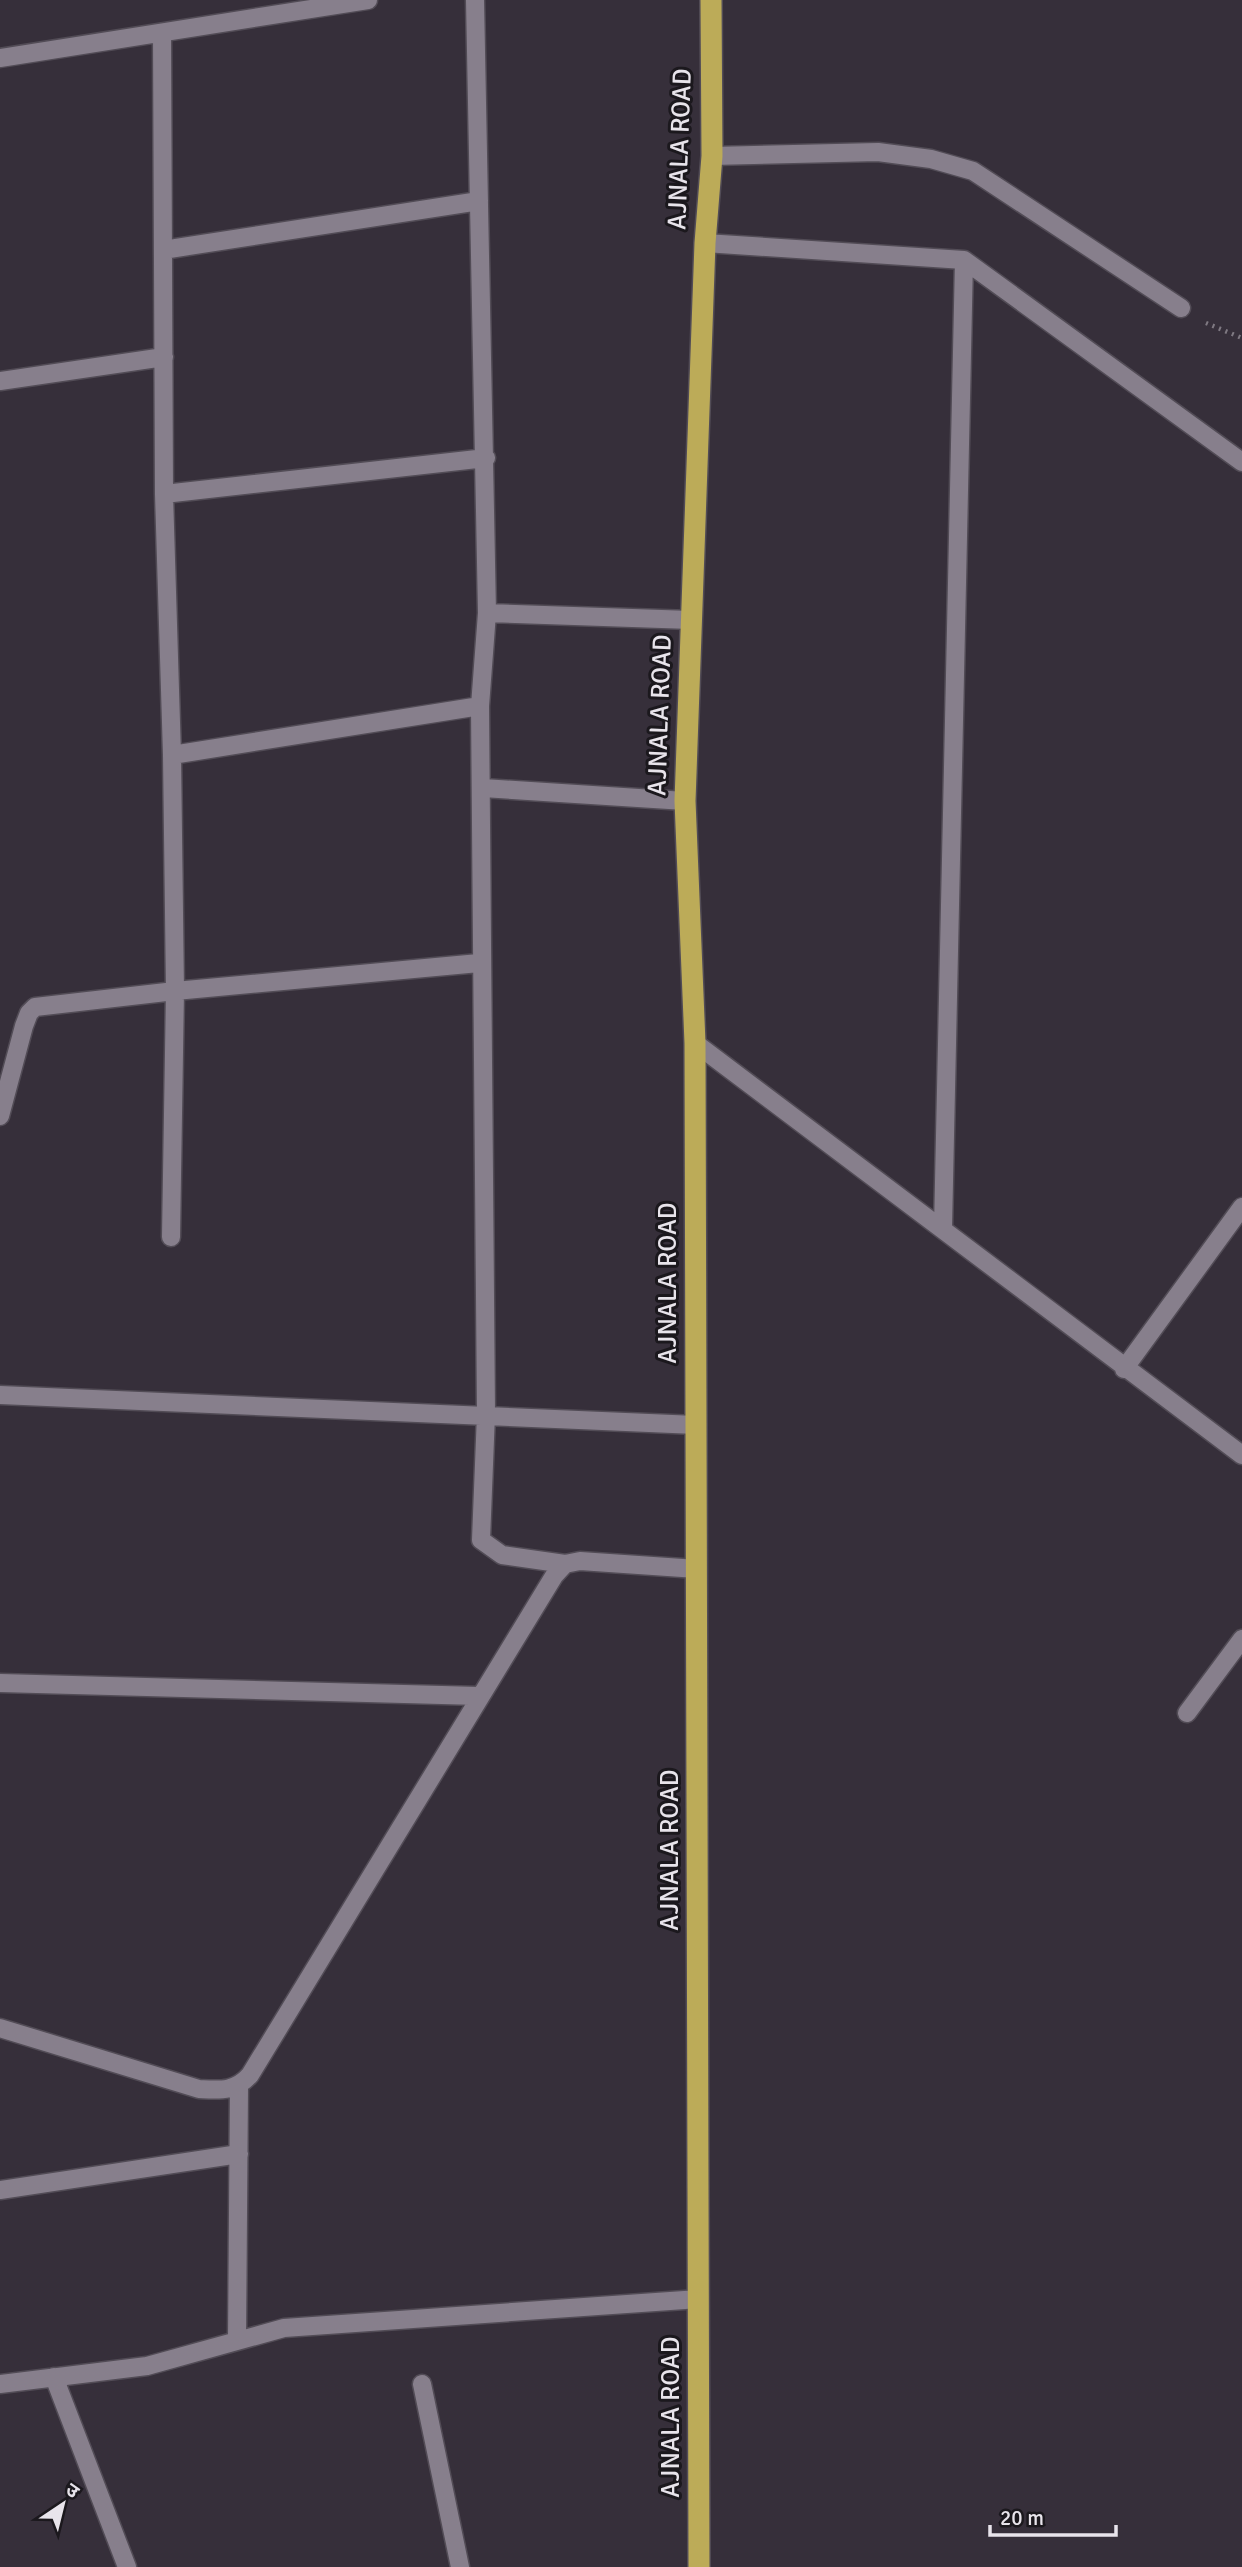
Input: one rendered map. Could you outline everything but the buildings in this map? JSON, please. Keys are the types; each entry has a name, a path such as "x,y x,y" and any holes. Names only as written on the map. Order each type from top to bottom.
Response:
{"highway":[{"name":"AJNALA ROAD","path":"699,2567 695,1043 685,801 705,243 712,156 711,0"}],"street":[{"path":"0,58 368,0"},
{"path":"475,0 487,613 480,706 482,788 479,963 486,1414 481,1540 502,1555 565,1564 596,1562 697,1569"},
{"path":"162,33 164,494 172,755 175,990 171,1237"},
{"path":"712,156 878,152 932,159 973,171 1181,308"},
{"path":"163,250 480,201"},
{"path":"705,243 964,260 1242,462"},
{"path":"943,1228 964,260"},
{"path":"0,381 164,357"},
{"path":"164,494 486,458"},
{"path":"487,613 691,620"},
{"path":"172,755 480,706"},
{"path":"482,788 685,801"},
{"path":"0,1116 24,1026 29,1013 36,1007 175,990 479,963"},
{"path":"695,1043 943,1228 1124,1369 1242,1455"},
{"path":"1124,1369 1242,1207"},
{"path":"0,1395 696,1424"},
{"path":"0,2028 199,2089 239,2087 250,2075 479,1696 554,1576 565,1564"},
{"path":"1187,1713 1242,1639"},
{"path":"0,1683 479,1696"},
{"path":"237,2339 239,2087"},
{"path":"0,2190 239,2154"},
{"path":"0,2384 178,2359 237,2339 284,2328 699,2299"},
{"path":"54,2377 127,2567"},
{"path":"422,2385 460,2567"}],"path":[{"path":"1181,308 1242,338"}]}
